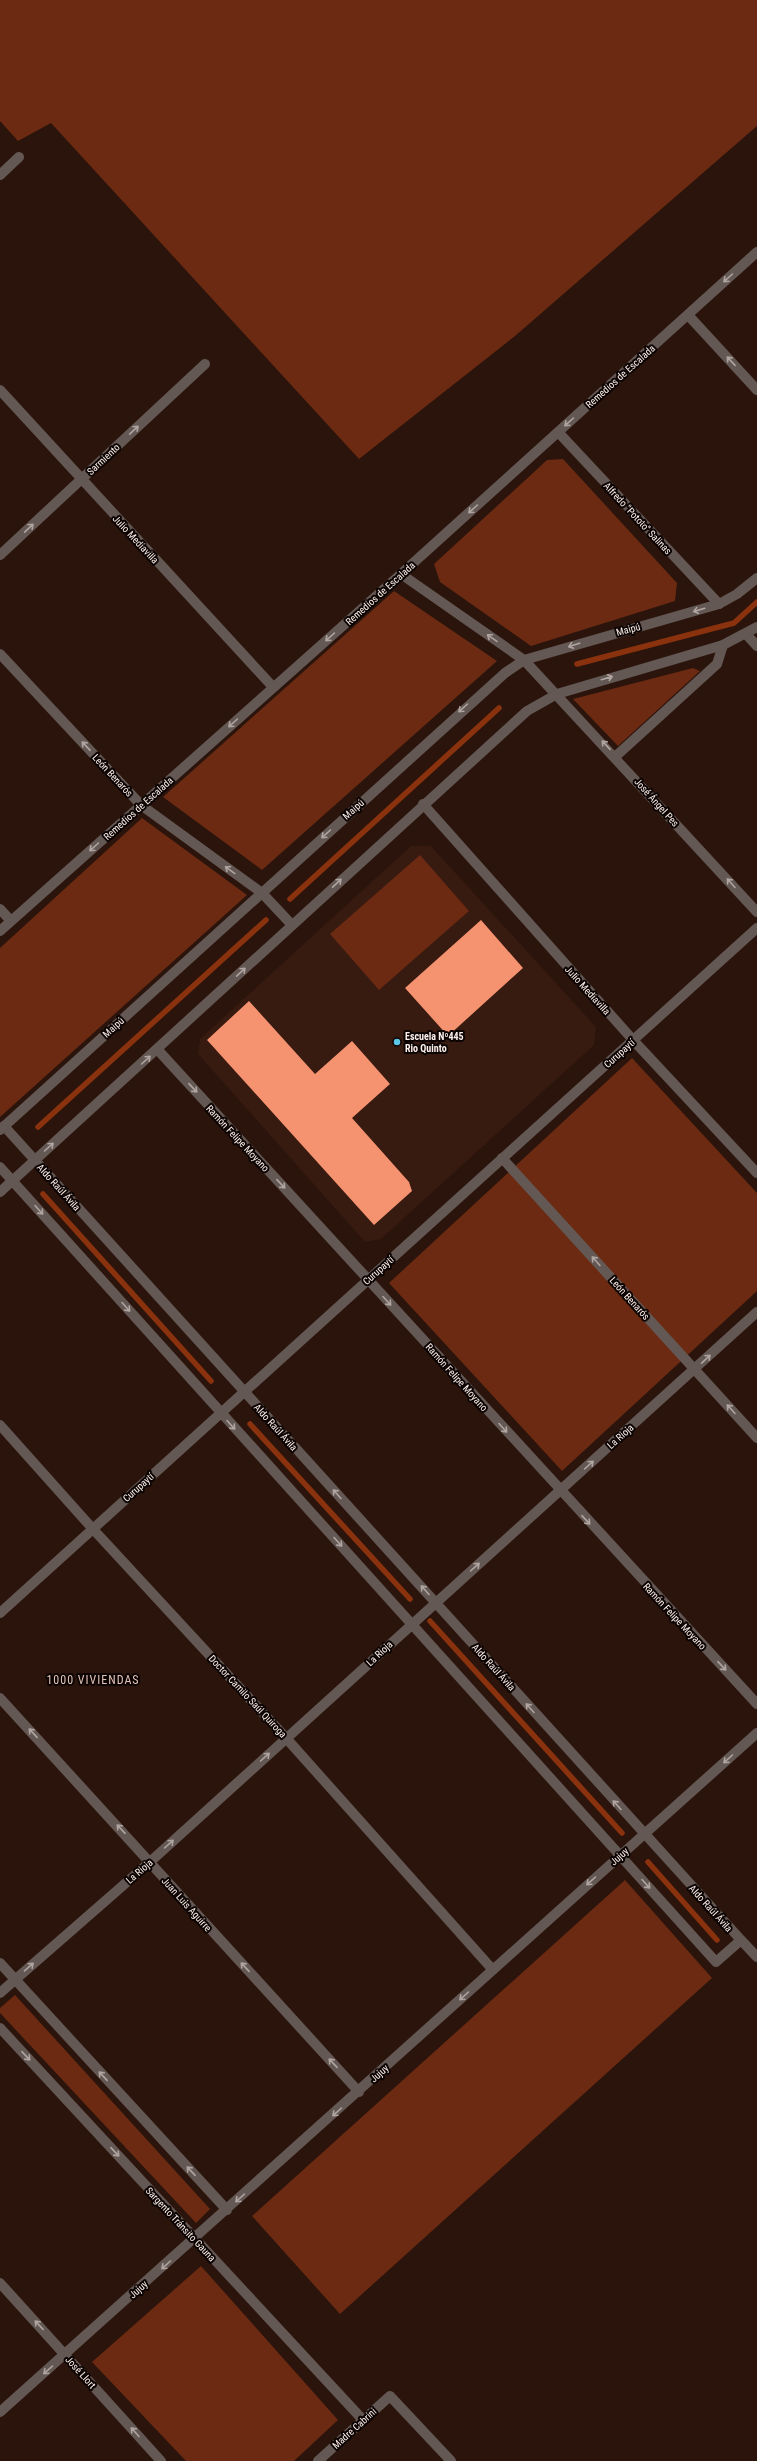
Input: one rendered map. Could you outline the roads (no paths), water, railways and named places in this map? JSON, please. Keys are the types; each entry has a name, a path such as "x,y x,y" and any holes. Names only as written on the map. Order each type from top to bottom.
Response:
{"street":[{"path":"0,175 19,157"},
{"name":"Remedios de Escalada","path":"0,931 401,574 757,252"},
{"path":"688,315 757,390"},
{"name":"Sarmiento","path":"0,555 205,364"},
{"name":"Julio Mediavilla","path":"0,390 81,480 273,687"},
{"name":"Alfredo \"Pototo\" Salinas","path":"558,432 719,604"},
{"path":"401,574 524,660"},
{"name":"Maipú","path":"2,1128 262,893 483,690 524,660 719,604 737,594 757,578"},
{"path":"0,1192 423,804 527,711 557,694 723,645 757,627"},
{"path":"746,634 757,646"},
{"path":"616,756 717,664 723,645"},
{"name":"León Benarós","path":"0,654 141,805 262,893 292,925"},
{"name":"José Ángel Pes","path":"524,660 616,756 757,912"},
{"name":"Julio Mediavilla","path":"423,804 633,1040 757,1173"},
{"path":"0,909 11,921"},
{"name":"Curupaytí","path":"0,1613 243,1391 757,928"},
{"name":"Ramón Felipe Moyano","path":"157,1049 560,1491 757,1704"},
{"name":"Aldo Raúl Ávila","path":"0,1167 716,1962 741,1940 643,1834 35,1160 2,1128"},
{"name":"León Benarós","path":"502,1158 757,1438"},
{"name":"La Rioja","path":"0,1993 151,1861 757,1312"},
{"name":"Doctor Camilo Saúl Quiroga","path":"0,1425 92,1528 286,1738 493,1970"},
{"name":"Juan Luis Aguirre","path":"0,1698 151,1861 162,1876 359,2092"},
{"name":"Jujuy","path":"0,2412 359,2092 643,1834 757,1733"},
{"path":"741,1940 757,1957"},
{"path":"0,1963 227,2210"},
{"name":"Sargento Tránsito Gauna","path":"0,2028 363,2420"},
{"name":"José Llort","path":"0,2283 161,2461"},
{"name":"Madre Cabrini","path":"318,2461 390,2396 451,2461"}],"waterway":[{"path":"577,664 734,623 757,602"},
{"path":"290,899 499,708"},
{"path":"38,1127 266,920"},
{"path":"43,1194 211,1381"},
{"path":"250,1424 410,1599"},
{"path":"430,1621 622,1833"},
{"path":"648,1862 717,1940"}],"place":[{"name":"Escuela Nº445 Rio Quinto","path":"397,1042"}],"district":[{"name":"1000 VIVIENDAS","path":"93,1680"}]}
